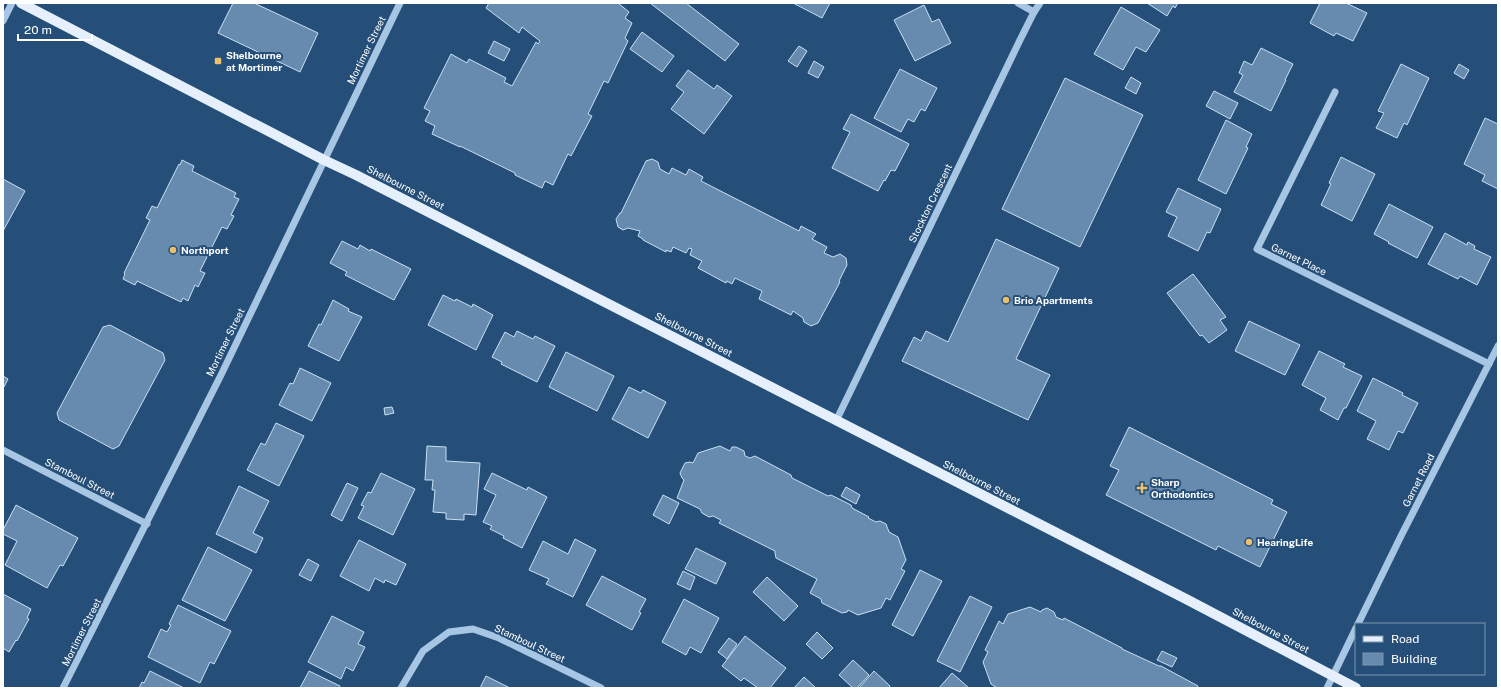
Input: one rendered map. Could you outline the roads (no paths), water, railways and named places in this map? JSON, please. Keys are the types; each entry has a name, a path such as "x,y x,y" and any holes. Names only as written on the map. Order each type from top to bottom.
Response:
{"main road":[{"name":"Shelbourne Street","path":"21,3 324,160 536,266 1186,599 1356,688"}],"street":[{"path":"3,21 12,3"},
{"name":"Mortimer Street","path":"63,688 221,375 400,3"},
{"path":"1018,3 1034,12"},
{"name":"Stockton Crescent","path":"836,421 1034,12 1040,3"},
{"name":"Garnet Place","path":"1335,92 1257,249 1490,364"},
{"name":"Garnet Road","path":"1358,623 1498,346"},
{"name":"Stamboul Street","path":"3,450 147,524"},
{"name":"Stamboul Street","path":"401,688 423,651 449,632 472,629 499,638 601,688"},
{"path":"1327,688 1355,630"}],"place":[{"name":"Shelbourne at Mortimer","path":"218,61"},
{"name":"Northport","path":"173,250"},
{"name":"Brio Apartments","path":"1006,300"},
{"name":"Sharp Orthodontics","path":"1142,488"},
{"name":"HearingLife","path":"1249,542"}]}
